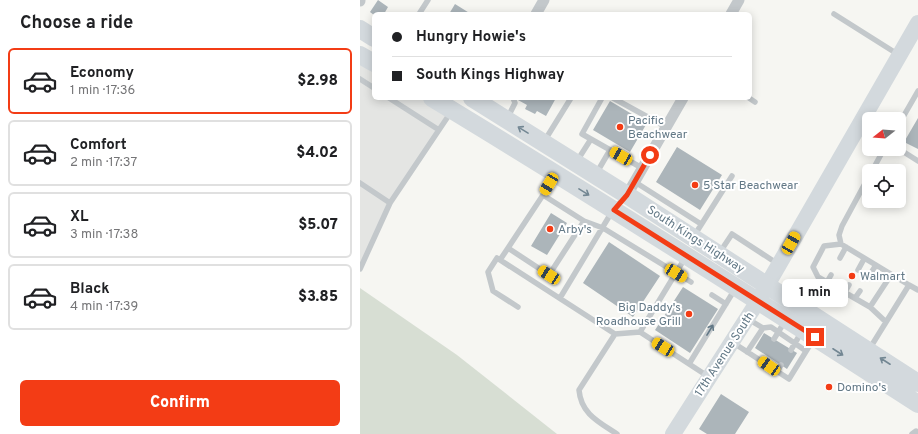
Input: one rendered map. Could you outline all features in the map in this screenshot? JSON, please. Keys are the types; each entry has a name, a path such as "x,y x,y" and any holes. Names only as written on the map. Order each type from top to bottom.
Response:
{"main road":[{"path":"360,29 372,37"},
{"path":"360,55 372,62"},
{"name":"South Kings Highway","path":"435,100 758,301 782,326 918,404"},
{"name":"South Kings Highway","path":"481,100 507,119 595,175 631,189 697,231 719,254 918,382"}],"street":[{"path":"537,12 544,0"},
{"path":"732,12 739,0"},
{"name":"17th Avenue South","path":"873,112 899,55 918,23"},
{"path":"473,123 481,100"},
{"path":"631,189 682,100"},
{"name":"17th Avenue South","path":"673,434 862,135"}],"lane":[{"path":"420,12 428,0"},
{"path":"834,14 899,55"},
{"path":"360,79 372,87"},
{"path":"906,112 918,91"},
{"path":"392,100 439,130"},
{"path":"507,119 515,103 514,100"},
{"path":"543,142 570,100"},
{"path":"601,100 582,134 642,168"},
{"path":"617,100 666,127"},
{"path":"360,269 390,203 453,111"},
{"path":"576,163 590,139"},
{"path":"595,175 610,150"},
{"path":"906,153 918,161"},
{"path":"500,260 543,195 555,174"},
{"path":"697,231 732,176"},
{"path":"360,183 390,203"},
{"path":"560,298 614,210 631,189"},
{"path":"840,258 843,246 839,235 842,226 862,189"},
{"path":"543,195 584,221 603,228 691,282"},
{"path":"508,248 549,275 584,221"},
{"path":"719,254 732,234 779,264"},
{"path":"886,322 870,307 818,277 813,267 824,246 843,246 918,290"},
{"path":"640,332 686,256"},
{"path":"518,306 493,291 488,272 497,258 615,334 640,332 709,377"},
{"path":"858,270 864,259"},
{"path":"869,276 876,265"},
{"path":"870,307 891,274"},
{"path":"827,282 831,275"},
{"path":"845,292 849,285"},
{"path":"869,350 908,285"},
{"path":"689,364 736,287"},
{"path":"855,298 860,291"},
{"path":"712,295 726,304"},
{"path":"747,318 763,328 782,326"},
{"path":"774,339 782,326"},
{"path":"747,352 763,328"},
{"path":"615,334 579,390 579,397 585,410 591,416 617,434"},
{"path":"732,342 788,379 805,340"},
{"path":"791,350 805,340"},
{"path":"760,360 764,354"},
{"path":"777,372 781,365"}],"shaded area":[{"path":"360,53 372,61 372,100 435,100 453,111 390,203 360,269"},
{"path":"360,288 457,355 557,434 360,434"}],"building":[{"path":"378,0 388,7 385,12 372,12 372,14 370,12"},
{"path":"455,4 468,12 450,12"},
{"path":"518,100 555,100 546,116 537,111 535,114 525,109 527,105"},
{"path":"610,101 647,123 630,152 593,130"},
{"path":"918,118 918,149 906,143 906,139"},
{"path":"677,147 722,175 700,210 656,182"},
{"path":"551,213 567,223 547,255 531,246"},
{"path":"609,242 660,276 633,317 583,283"},
{"path":"683,287 718,309 690,353 655,330"},
{"path":"764,333 797,353 787,369 755,348"},
{"path":"721,394 749,412 735,434 707,434 699,429"}],"place":[{"name":"Pacific Beachwear","path":"620,127"},
{"name":"5 Star Beachwear","path":"695,185"},
{"name":"Arby's","path":"550,229"},
{"name":"Walmart","path":"852,276"},
{"name":"Big Daddy's Roadhouse Grill","path":"689,314"},
{"name":"Domino's","path":"829,387"}],"route":[{"path":"650,155 627,195 614,210 815,337"}]}
